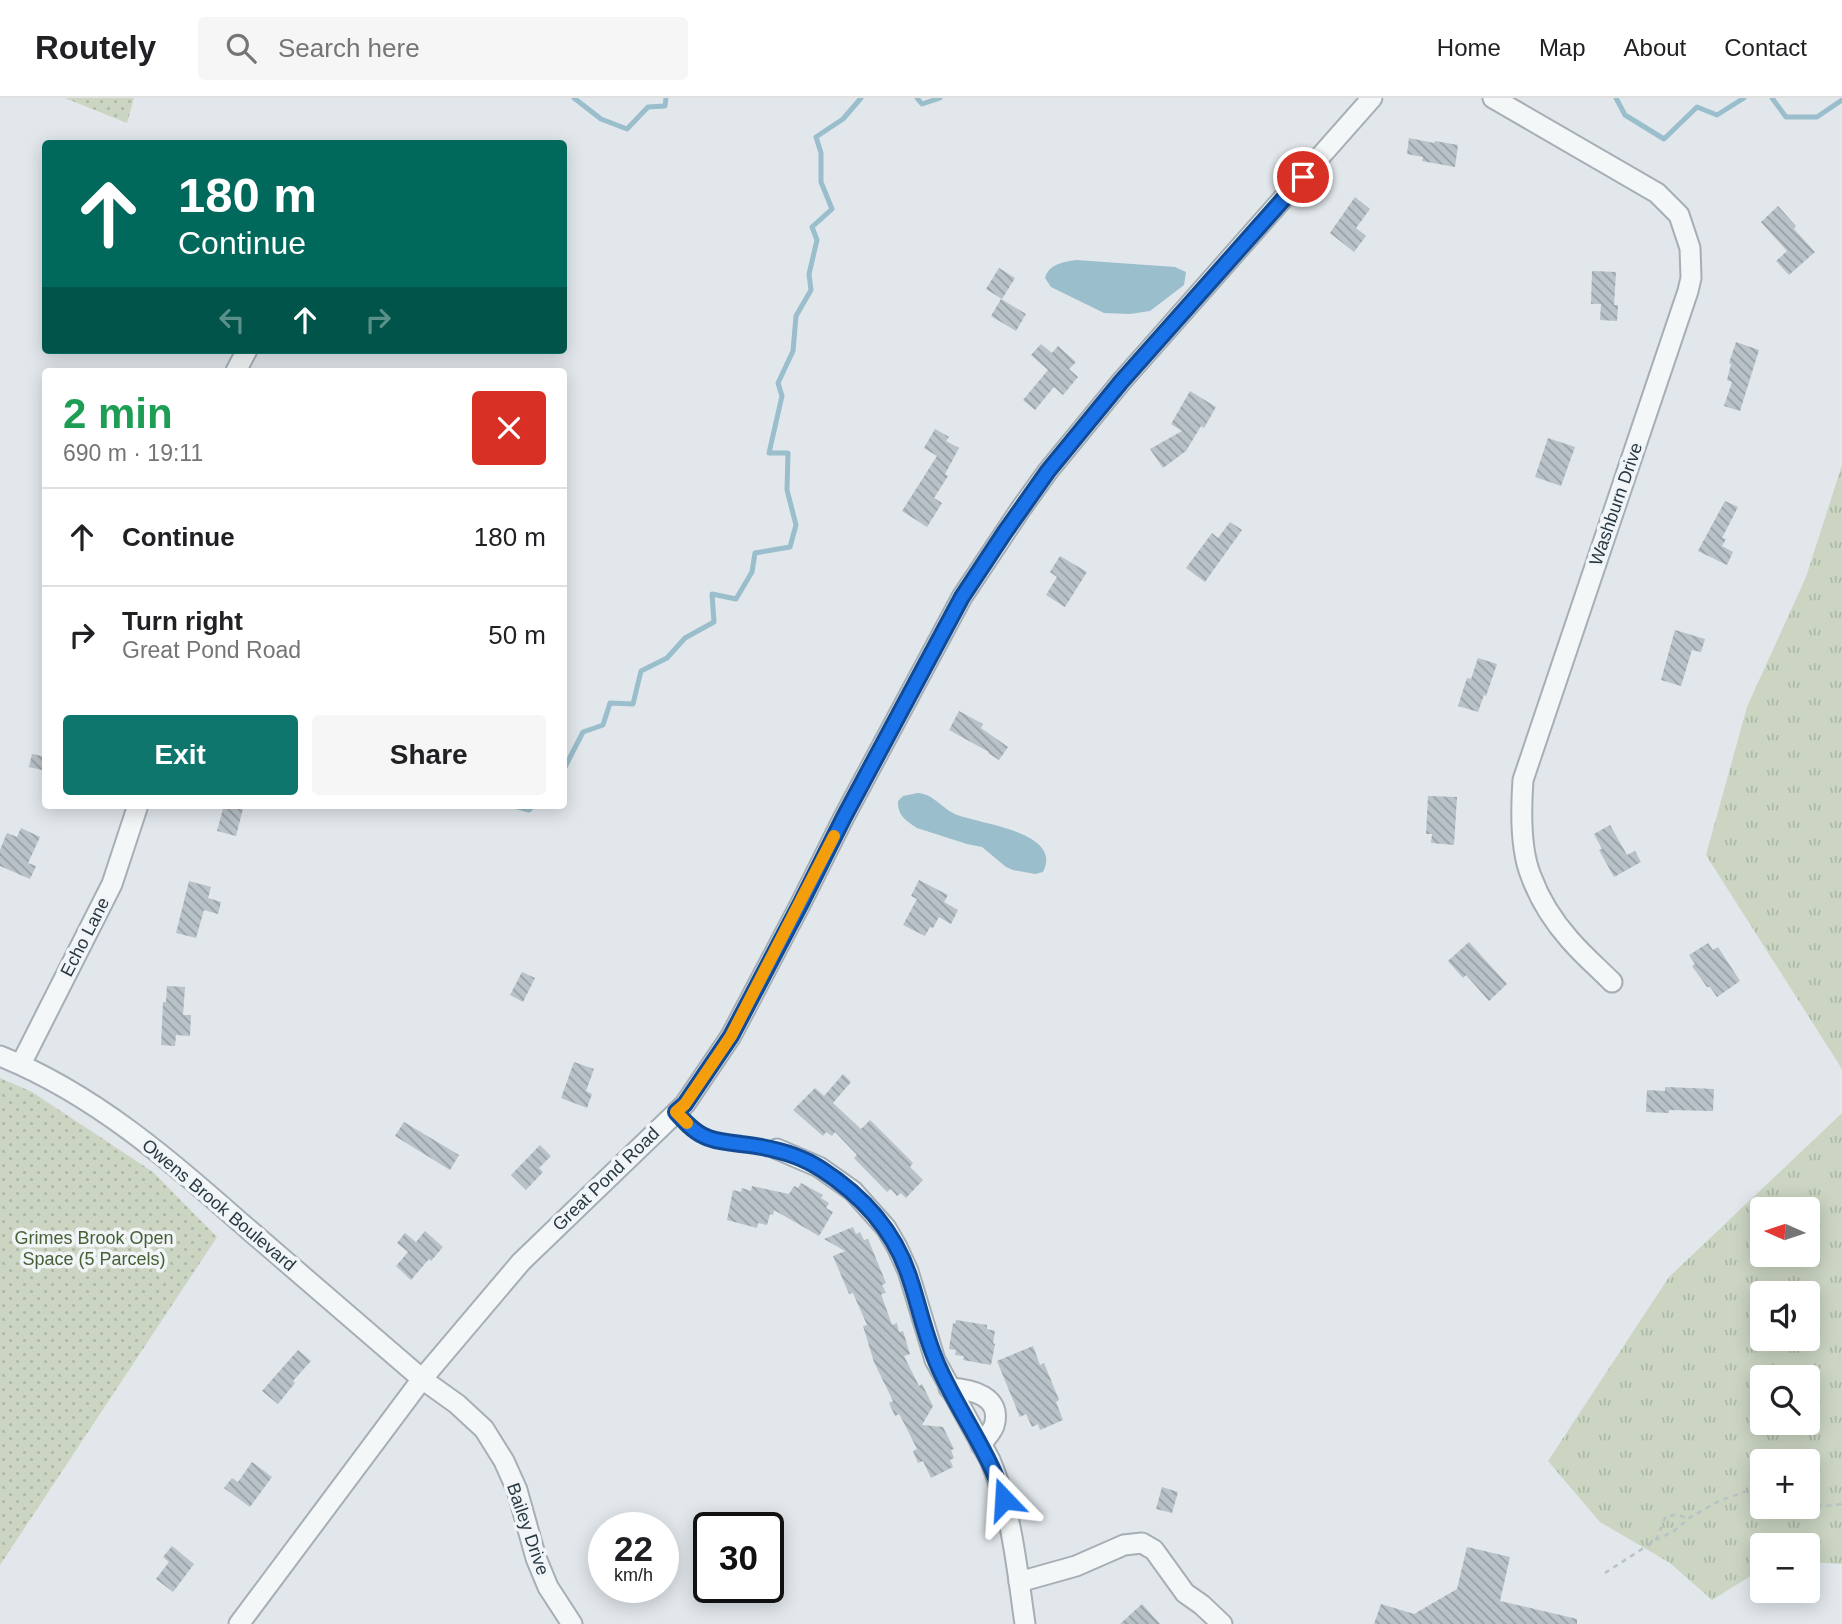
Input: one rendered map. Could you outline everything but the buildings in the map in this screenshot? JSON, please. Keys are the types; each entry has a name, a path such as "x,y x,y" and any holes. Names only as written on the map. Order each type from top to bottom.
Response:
{"street":[{"name":"Great Pond Road","path":"239,1624 422,1379 521,1262 685,1104 731,1036 844,817 956,609 1020,510 1048,471 1121,382 1372,98"},
{"name":"Washburn Drive","path":"1493,98 1657,193 1679,215 1690,248 1691,278 1688,291 1523,780 1523,838 1530,874 1546,905 1570,940 1612,982"},
{"name":"Echo Lane","path":"21,1064 112,884 137,809"},
{"name":"Owens Brook Boulevard","path":"0,1056 21,1064 97,1106 168,1159 422,1379"},
{"path":"777,1149 819,1167 857,1195 886,1228 897,1247 908,1271 932,1351 997,1478 1004,1499 1025,1624"},
{"name":"Bailey Drive","path":"422,1379 457,1404 484,1429 504,1461 517,1490 536,1558 548,1587 572,1624"},
{"path":"949,1388 981,1394 993,1404 993,1428 981,1445"},
{"path":"1018,1582 1076,1566 1124,1545 1142,1544 1154,1550 1185,1593 1222,1624"}],"lane":[{"path":"676,1112 694,1130 707,1138 777,1149"}],"path":[{"path":"1605,1573 1674,1531 1689,1518 1719,1501 1750,1491"},
{"path":"1820,1506 1841,1504 1842,1501"},
{"path":"1656,1540 1666,1516 1689,1518"}],"green space":[{"path":"65,98 134,98 127,123"},
{"path":"1842,465 1842,1069 1706,855 1747,707 1806,577"},
{"name":"Grimes Brook Open Space (5 Parcels)","path":"0,1078 32,1092 153,1172 217,1237 0,1565"},
{"path":"1842,1113 1842,1564 1820,1563 1820,1533 1750,1533 1750,1576 1712,1600 1670,1563 1600,1522 1548,1461 1669,1277 1750,1200 1750,1267 1820,1267 1820,1197 1753,1197"}],"water":[{"path":"1076,260 1175,267 1186,272 1184,285 1150,311 1130,314 1104,313 1051,287 1045,278 1053,267"},
{"path":"918,793 928,796 955,814 1030,838 1041,847 1046,858 1043,872 1035,874 1013,870 982,847 917,828 901,814 898,801 903,796"}],"waterway":[{"path":"574,98 601,119 627,129 648,107 665,106 666,98"},
{"path":"567,763 583,732 603,725 610,703 633,704 641,671 667,658 685,638 714,622 712,594 736,599 752,572 755,553 790,547 796,525 787,490 788,453 769,453 782,396 778,383 793,351 796,316 811,290 809,274 817,240 812,227 832,209 821,182 821,153 816,137 843,119 861,98"},
{"path":"917,98 922,104 940,98"},
{"path":"1616,98 1625,115 1664,139 1697,107 1717,115 1744,98"},
{"path":"1772,98 1786,117 1817,117 1842,100"},
{"path":"525,809 530,809"}],"slow traffic":[{"path":"687,1123 676,1112 685,1104 731,1036 834,836"}],"route":[{"path":"1004,1499 990,1460 935,1360 902,1259 886,1228 866,1204 853,1191 819,1167 777,1149 707,1138 694,1130 676,1112 685,1104 731,1036 962,597 1020,510 1048,471 1121,382 1303,177"}]}
